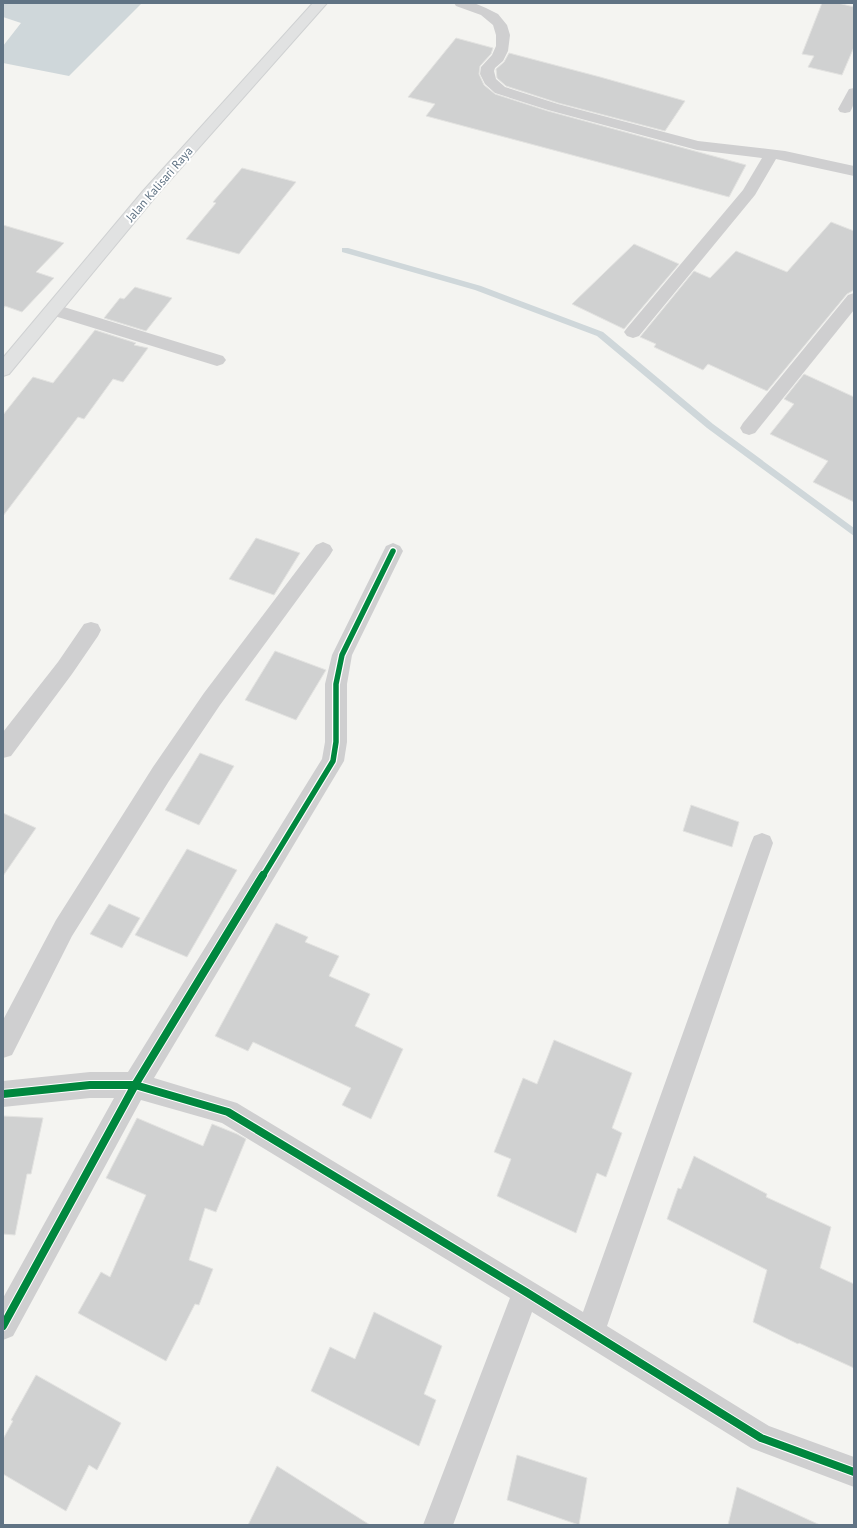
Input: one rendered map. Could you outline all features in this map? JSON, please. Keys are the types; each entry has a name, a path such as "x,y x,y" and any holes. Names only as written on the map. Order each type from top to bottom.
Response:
{"street":[{"name":"Jalan Kalisari Raya","path":"3,370 150,193 320,3"},
{"path":"461,3 487,13 494,18 502,28 502,46 499,57 488,67 487,72 493,85 500,90 553,107 697,145 772,154 854,171"},
{"path":"845,109 854,92"},
{"path":"633,332 749,192 772,154"},
{"path":"749,428 854,299"},
{"path":"54,310 217,360"},
{"path":"3,1046 64,928 161,774 212,700 323,550"},
{"path":"3,1326 135,1085 333,761 336,742 336,684 342,655 393,551"},
{"path":"3,750 65,668 91,630"},
{"path":"590,1333 762,843"},
{"path":"3,1094 90,1084 135,1085 228,1112 526,1292 761,1438 854,1472"},
{"path":"438,1525 526,1292"}],"shaded area":[{"path":"3,3 142,3 69,76 3,63 3,46 21,23 3,17"}],"building":[{"path":"822,3 838,3 854,7 854,47 842,75 808,67 814,56 802,54"},
{"path":"456,38 493,48 491,54 480,66 479,74 484,85 495,94 548,111 746,165 729,197 426,116 435,104 408,97"},
{"path":"509,53 685,101 665,131 558,103 506,86 497,78 496,69 504,62"},
{"path":"242,168 296,182 239,254 186,239 216,203 213,202"},
{"path":"831,222 854,231 854,290 847,294 767,391 708,364 703,370 654,347 656,344 640,337 694,271 710,278 736,251 787,272"},
{"path":"3,225 64,243 36,272 54,278 22,312 5,306 3,309"},
{"path":"634,244 679,264 624,329 572,304"},
{"path":"135,287 172,298 146,331 104,318 120,298 124,299"},
{"path":"95,330 136,343 134,345 148,348 123,382 113,379 84,419 78,417 3,516 3,415 33,377 53,383"},
{"path":"804,374 854,397 854,502 813,482 828,461 770,434 794,404 784,399"},
{"path":"256,538 300,553 274,595 229,579"},
{"path":"275,651 326,670 296,720 245,700"},
{"path":"200,753 234,766 199,825 165,810"},
{"path":"691,805 739,822 732,847 683,831"},
{"path":"3,813 36,828 3,876"},
{"path":"187,849 237,870 187,957 135,935"},
{"path":"109,904 140,918 122,948 90,934"},
{"path":"276,923 308,937 305,942 339,956 329,976 370,994 355,1026 403,1049 371,1119 342,1105 351,1088 253,1042 248,1051 215,1036"},
{"path":"554,1040 632,1073 612,1128 622,1133 606,1177 597,1173 576,1233 497,1196 511,1159 494,1152 523,1078 537,1084"},
{"path":"3,1116 43,1118 31,1174 27,1174 15,1235 3,1234"},
{"path":"137,1118 203,1146 212,1124 246,1139 216,1212 205,1208 189,1260 213,1269 199,1305 195,1304 166,1361 78,1313 101,1272 110,1277 146,1195 106,1178"},
{"path":"694,1156 767,1194 766,1197 831,1227 820,1268 854,1284 854,1368 799,1343 798,1344 753,1322 767,1270 667,1219 678,1188 681,1189"},
{"path":"374,1312 442,1346 424,1394 436,1400 419,1446 311,1391 330,1347 355,1359"},
{"path":"36,1375 121,1423 97,1470 89,1465 66,1511 3,1474 3,1439 13,1421 11,1420"},
{"path":"517,1455 587,1478 579,1525 507,1500"},
{"path":"277,1466 370,1525 248,1525"},
{"path":"737,1487 820,1525 728,1525"}],"waterway":[{"path":"345,250 478,288 600,334 710,426 854,533"}],"cycle path":[{"path":"3,1326 135,1085 333,761 336,742 336,684 342,655 393,551"},
{"path":"3,1094 90,1085 135,1085 228,1112 526,1292 761,1438 854,1472"}]}
